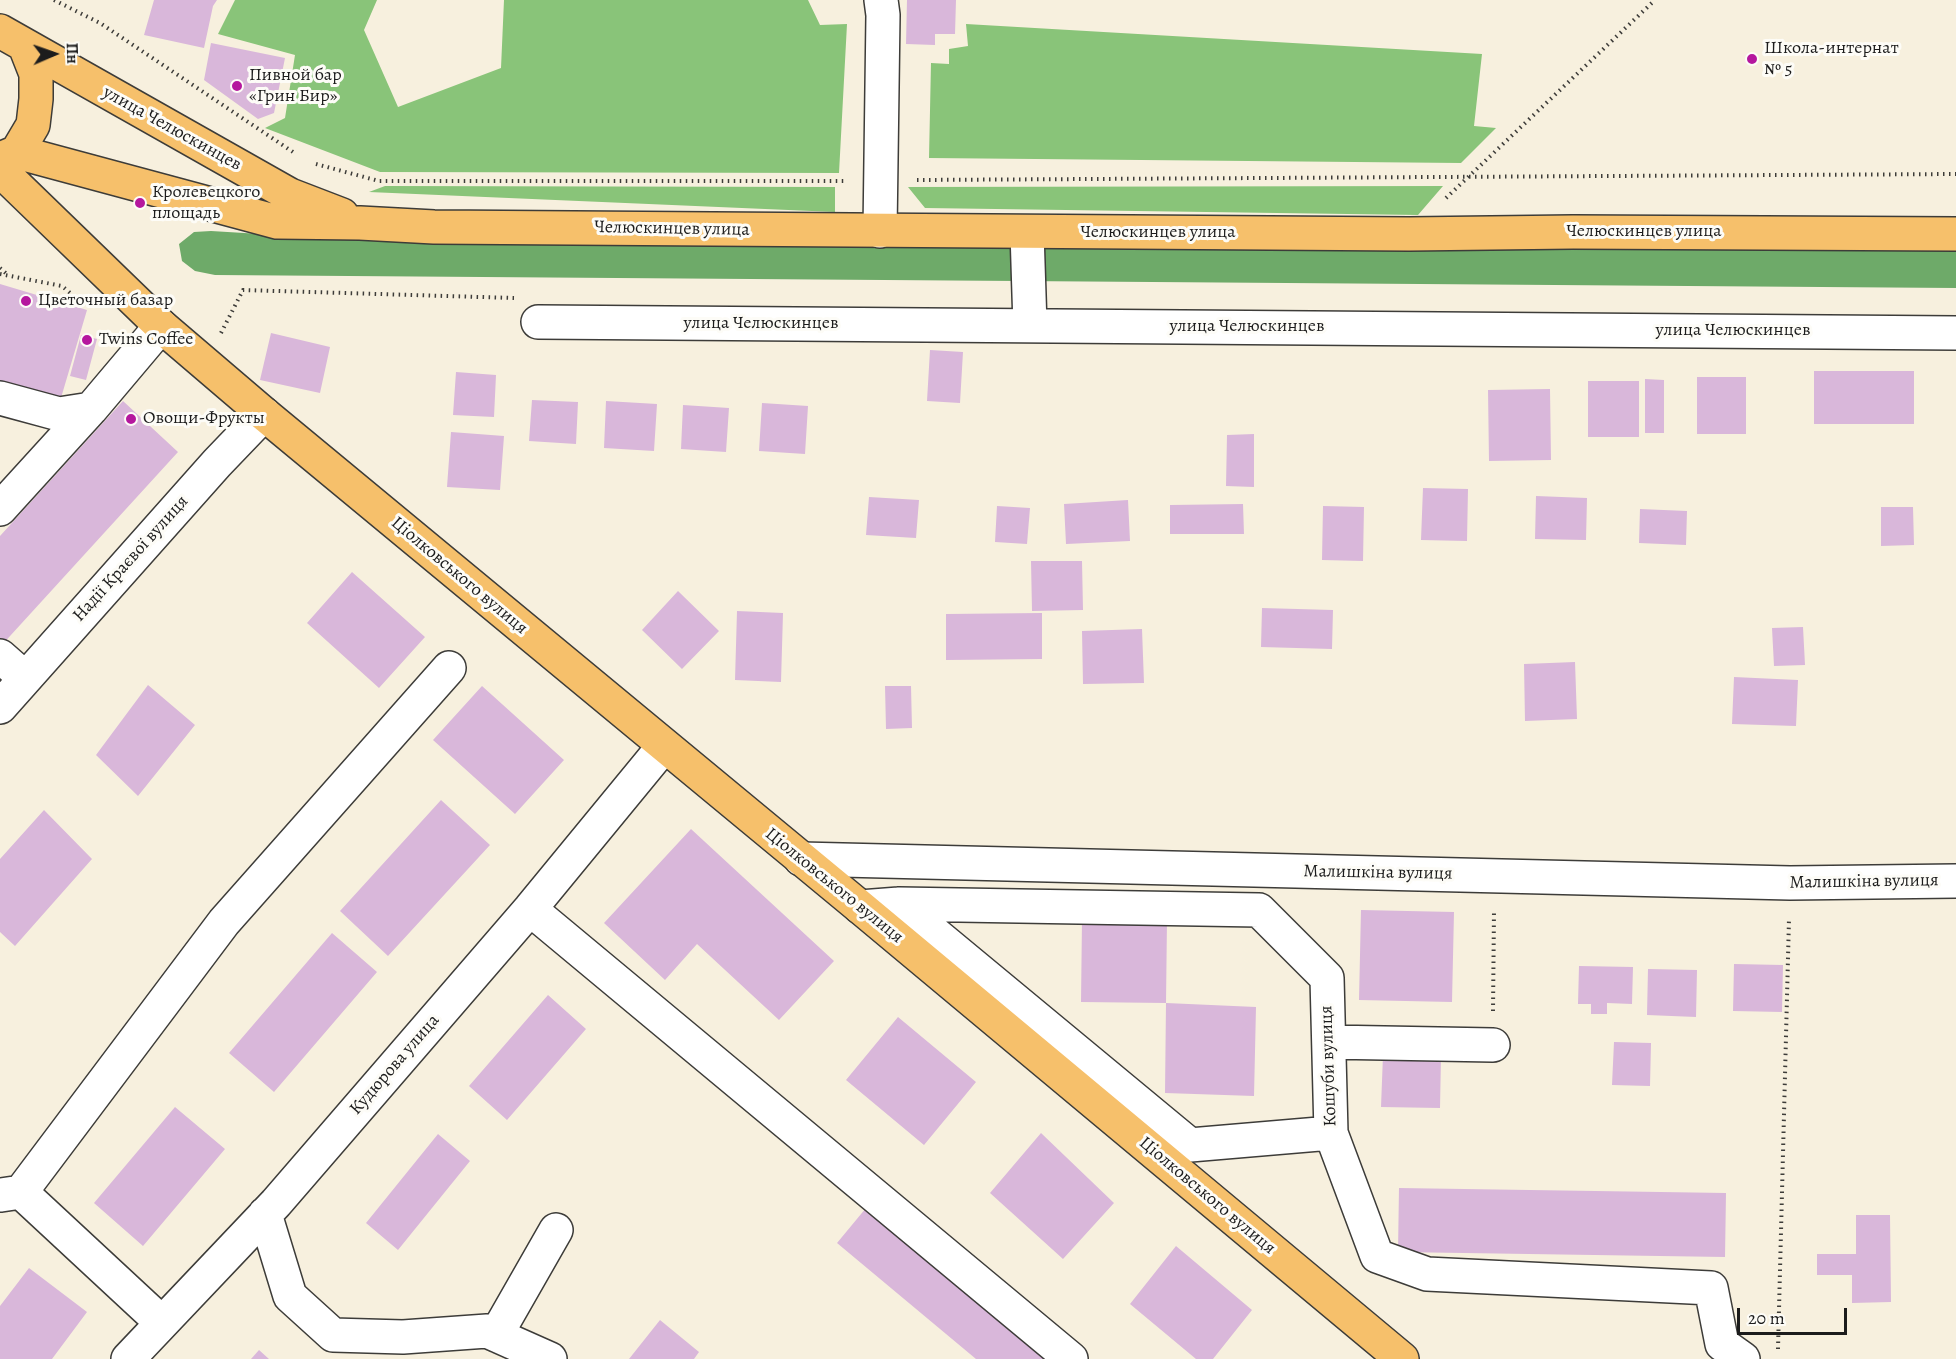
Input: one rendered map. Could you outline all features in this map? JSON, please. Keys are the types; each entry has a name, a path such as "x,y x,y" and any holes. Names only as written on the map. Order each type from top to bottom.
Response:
{"main road":[{"path":"13,39 36,74 36,99 33,125 6,161 277,222 360,223"},
{"name":"улица Челюскинцев","path":"13,39 290,195 360,223"},
{"name":"Ціолковського вулиця","path":"6,161 161,326 659,754 801,859 860,907 1402,1359"},
{"name":"Челюскинцев улица","path":"360,223 434,227 880,231 1409,234 1573,231 1956,234"}],"street":[{"path":"880,231 883,15 881,0"},
{"path":"1028,232 1029,326"},
{"name":"улица Челюскинцев","path":"538,322 1956,333"},
{"path":"0,509 91,409 161,326"},
{"path":"0,398 59,414 91,409"},
{"name":"Надії Краєвої вулиця","path":"0,707 217,463 264,414"},
{"path":"0,656 25,678"},
{"path":"161,1322 11,1194 224,922 449,668"},
{"name":"Кудюрова улица","path":"128,1359 265,1214 530,909 659,754"},
{"name":"Малишкіна вулиця","path":"801,859 1790,883 1956,881"},
{"path":"899,904 1190,1145 1330,1133"},
{"name":"Кошуби вулиця","path":"860,907 899,904 1259,910 1327,978 1330,1133 1377,1256 1427,1274 1711,1288 1722,1344 1743,1359"},
{"path":"530,909 1071,1359"},
{"path":"1329,1042 1492,1045"},
{"path":"265,1214 290,1296 338,1347 403,1336 487,1331 550,1359"},
{"path":"496,1335 556,1230"}],"path":[{"path":"54,0 100,23 298,156"},
{"path":"1409,234 1655,0"},
{"path":"308,162 379,181 1956,174"},
{"path":"0,268 10,277"},
{"path":"219,337 243,290 532,298 538,322"},
{"path":"1492,1045 1495,876"},
{"path":"1778,1359 1790,883"}],"green space":[{"path":"235,0 377,0 364,30 398,107 501,68 504,0 808,0 820,25 847,24 839,173 380,172 265,128 285,118 295,55 218,34"},
{"path":"966,24 1482,54 1474,126 1496,128 1461,163 929,158 931,63 949,64 949,49 968,46"},
{"path":"385,186 835,187 835,212 369,192"},
{"path":"1443,186 1418,215 925,208 908,187"},
{"path":"211,231 360,240 1337,249 1956,249 1956,288 215,275 195,271 182,261 179,244 194,232"}],"building":[{"path":"154,0 217,0 213,6 204,48 144,35"},
{"path":"907,0 956,0 955,34 935,34 935,45 906,44"},
{"path":"211,43 285,58 274,113 258,119 204,80"},
{"path":"0,284 87,310 58,408 0,390"},
{"path":"271,333 330,347 320,393 260,380"},
{"path":"81,335 97,339 86,380 70,376"},
{"path":"930,350 963,352 960,403 927,401"},
{"path":"1814,371 1914,371 1914,424 1814,424"},
{"path":"456,372 496,375 494,417 453,415"},
{"path":"1697,377 1746,377 1746,434 1697,434"},
{"path":"1645,379 1664,380 1664,433 1645,433"},
{"path":"1588,381 1639,381 1639,437 1588,437"},
{"path":"1550,389 1551,460 1489,461 1488,390"},
{"path":"532,400 578,402 576,444 529,441"},
{"path":"123,401 178,452 0,647 0,536"},
{"path":"606,401 657,404 654,451 604,448"},
{"path":"762,403 808,406 805,454 759,451"},
{"path":"683,405 729,408 726,452 681,449"},
{"path":"451,432 504,436 500,490 447,487"},
{"path":"1254,434 1254,487 1226,486 1227,435"},
{"path":"1423,488 1468,489 1467,541 1421,540"},
{"path":"1536,496 1587,498 1586,540 1535,539"},
{"path":"869,497 919,500 916,538 866,535"},
{"path":"1128,500 1130,541 1066,544 1064,504"},
{"path":"1243,504 1244,534 1170,534 1170,505"},
{"path":"997,506 1030,508 1027,544 995,542"},
{"path":"1323,506 1364,507 1363,561 1322,560"},
{"path":"1881,507 1913,507 1914,545 1881,546"},
{"path":"1640,509 1687,511 1686,545 1639,543"},
{"path":"1031,561 1082,561 1083,610 1032,611"},
{"path":"352,572 425,637 379,688 307,623"},
{"path":"678,591 719,631 682,669 642,630"},
{"path":"1262,608 1333,610 1332,649 1261,647"},
{"path":"737,611 783,613 781,682 735,680"},
{"path":"1042,613 1042,659 946,660 946,614"},
{"path":"1803,627 1805,665 1774,666 1772,628"},
{"path":"1142,629 1144,683 1083,684 1082,631"},
{"path":"1575,662 1577,719 1525,721 1524,664"},
{"path":"1734,677 1798,680 1796,726 1732,724"},
{"path":"148,685 195,725 138,796 96,755"},
{"path":"482,686 564,760 515,814 433,740"},
{"path":"885,686 911,686 912,728 886,729"},
{"path":"441,800 490,845 388,956 340,911"},
{"path":"44,810 92,859 15,946 0,932 0,859"},
{"path":"691,829 834,961 779,1020 697,944 665,980 604,923"},
{"path":"1361,910 1454,912 1452,1002 1359,1000"},
{"path":"1082,920 1167,920 1166,1003 1081,1002"},
{"path":"332,933 377,972 274,1092 229,1053"},
{"path":"1734,964 1783,965 1782,1012 1733,1011"},
{"path":"1579,966 1633,967 1632,1004 1607,1003 1607,1014 1591,1014 1591,1004 1578,1004"},
{"path":"1648,969 1697,970 1696,1017 1647,1015"},
{"path":"548,995 586,1029 507,1120 469,1086"},
{"path":"1166,1003 1256,1007 1254,1096 1165,1093"},
{"path":"898,1017 976,1082 924,1145 846,1080"},
{"path":"1614,1042 1651,1043 1650,1086 1612,1085"},
{"path":"1383,1055 1441,1056 1440,1108 1381,1107"},
{"path":"175,1107 225,1149 143,1246 94,1203"},
{"path":"1041,1133 1114,1203 1063,1259 990,1193"},
{"path":"438,1134 470,1161 398,1250 366,1223"},
{"path":"1399,1188 1726,1193 1725,1257 1398,1252"},
{"path":"871,1202 1052,1359 976,1359 837,1243"},
{"path":"1856,1215 1890,1215 1891,1302 1852,1303 1852,1275 1817,1275 1817,1254 1856,1254"},
{"path":"1176,1246 1252,1310 1213,1359 1196,1359 1130,1304"},
{"path":"29,1268 87,1312 52,1359 0,1359 0,1306"},
{"path":"660,1320 699,1352 694,1359 629,1359"},
{"path":"259,1350 269,1359 251,1359"}],"place":[{"name":"Школа-интернат № 5","path":"1752,59"},
{"name":"Пивной бар «Грин Бир»","path":"237,86"},
{"name":"Кролевецкого площадь","path":"140,203"},
{"name":"Цветочный базар","path":"26,301"},
{"name":"Twins Coffee","path":"87,340"},
{"name":"Овощи-Фрукты","path":"131,419"}]}
